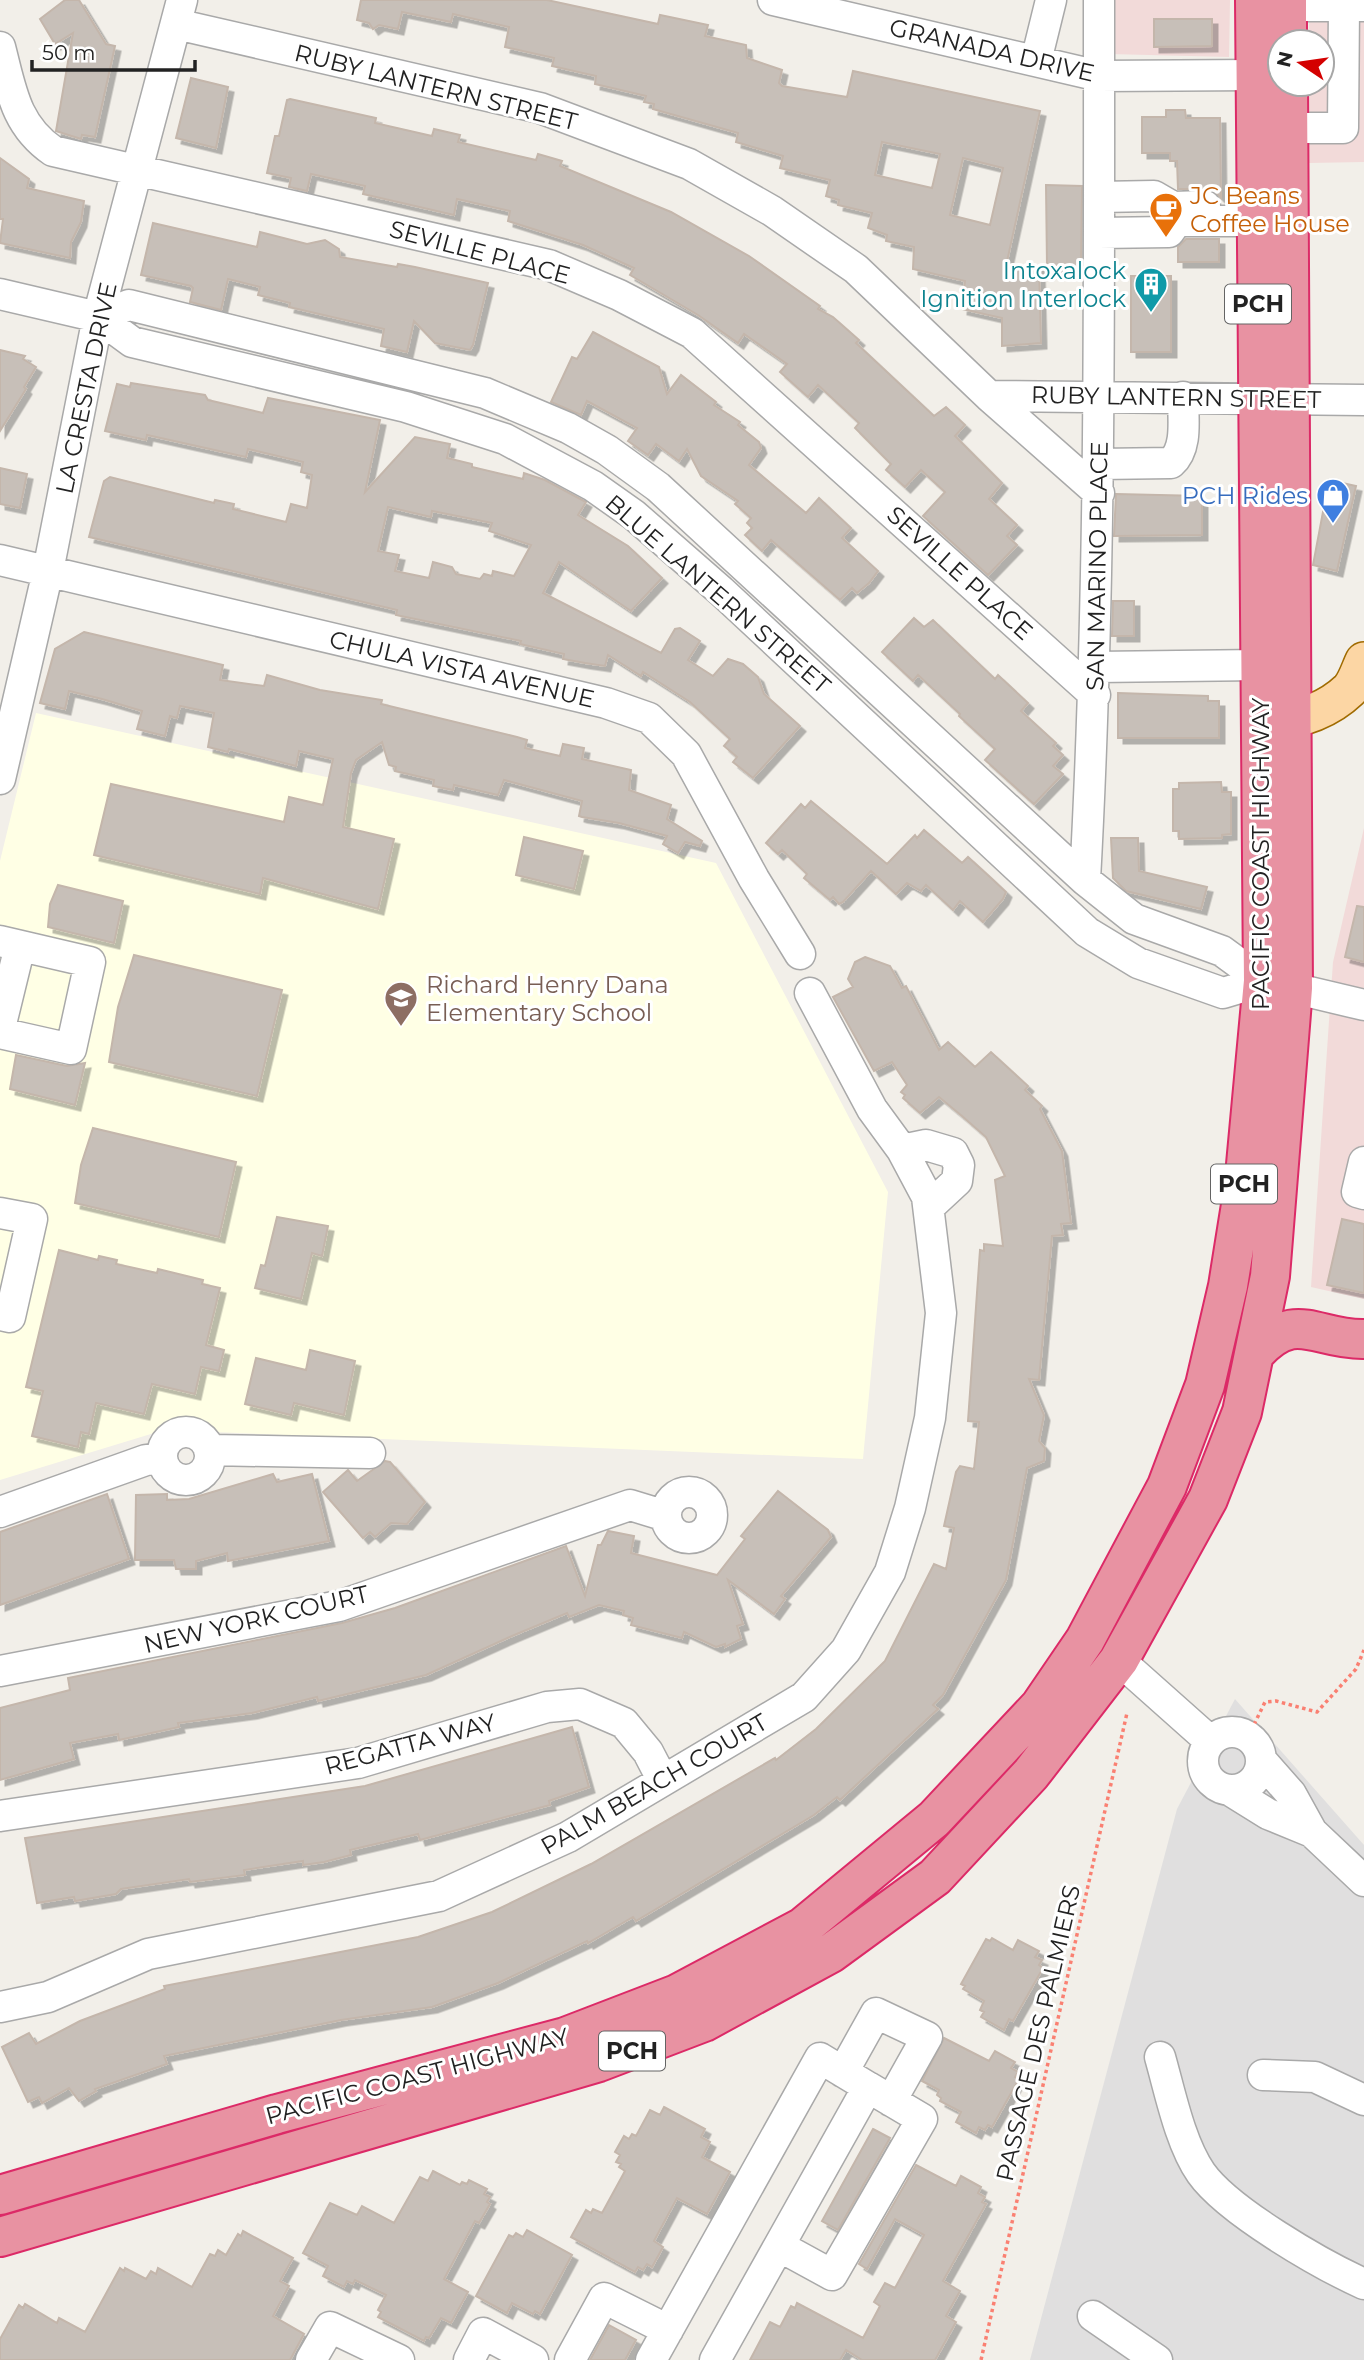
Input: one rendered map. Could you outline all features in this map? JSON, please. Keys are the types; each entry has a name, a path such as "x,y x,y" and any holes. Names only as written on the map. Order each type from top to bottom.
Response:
{"highway":[{"name":"PACIFIC COAST HIGHWAY","path":"0,2237 599,2062 704,2022 831,1953 935,1877 1031,1773 1119,1660 1208,1499 1242,1412 1270,1276 1278,1196 1274,398 1258,214 1270,98"},
{"name":"PACIFIC COAST HIGHWAY","path":"1275,722 1260,665 1288,128 1278,98"},
{"name":"PACIFIC COAST HIGHWAY","path":"0,2195 277,2114 565,2036 677,1994 803,1927 934,1819 1040,1706 1085,1640 1167,1486 1205,1385 1228,1286 1278,984"},
{"path":"803,1927 877,1880 939,1830 1015,1758 1064,1703 1092,1678 1119,1660 1127,1606 1185,1474 1207,1415 1219,1364 1228,1286"},
{"path":"1255,1353 1270,1337 1285,1329 1364,1339"}],"main road":[{"path":"1275,722 1322,708 1351,688 1364,661"}],"street":[{"name":"GRANADA DRIVE","path":"774,0 1099,76 1266,80"},
{"path":"1036,61 1051,0"},
{"name":"SAN MARINO PLACE","path":"1085,880 1095,681 1099,493 1099,0"},
{"path":"1279,12 1354,6 1343,128 1288,128"},
{"name":"LA CRESTA DRIVE","path":"0,779 48,571 98,317 179,12"},
{"name":"RUBY LANTERN STREET","path":"179,12 540,108 689,164 772,211 856,269 989,396 1099,493"},
{"name":"SEVILLE PLACE","path":"0,47 21,118 34,138 53,150 549,265 619,295 692,333 1095,681"},
{"path":"1099,197 1154,196 1173,207 1258,214"},
{"path":"1099,233 1169,232 1177,221 1258,214"},
{"name":"BLUE LANTERN STREET","path":"0,293 98,317 132,342 406,407 505,439 593,486 634,515 711,583 1087,932 1138,963 1223,993 1278,984"},
{"name":"BLUE LANTERN STREET","path":"98,317 129,305 485,393 568,428 607,450 658,487 1085,880 1134,919 1222,951 1278,984 1364,1005"},
{"name":"RUBY LANTERN STREET","path":"989,396 1364,400"},
{"path":"1099,464 1171,463 1179,456 1183,397"},
{"name":"CHULA VISTA AVENUE","path":"0,560 606,703 649,718 686,754 754,879 800,954"},
{"path":"1095,681 1260,665"},
{"path":"0,1028 10,944 90,962 71,1049 0,1034"},
{"name":"PALM BEACH COURT","path":"0,2007 48,1997 148,1954 439,1896 568,1837 804,1697 846,1650 890,1572 910,1508 930,1418 941,1313 929,1207 902,1150 872,1109 813,1001"},
{"path":"902,1150 926,1145 953,1153 958,1165 957,1181 929,1207"},
{"path":"1364,1162 1357,1192 1364,1194"},
{"path":"0,1213 32,1219 11,1262 5,1316"},
{"path":"0,1512 146,1460 161,1458 167,1440 184,1431 202,1437 209,1450 370,1453"},
{"name":"NEW YORK COURT","path":"0,1671 339,1605 631,1505 666,1516"},
{"path":"1119,1660 1210,1741"},
{"name":"REGATTA WAY","path":"0,1816 358,1763 547,1707 580,1704 624,1723 648,1752 662,1779"},
{"path":"1312,1832 1268,1814 1231,1791 1211,1783 1205,1773 1204,1753 1210,1741 1221,1734 1233,1732 1254,1749 1291,1794 1312,1832 1364,1881"},
{"path":"1231,1791 1244,1788 1253,1782 1254,1749"},
{"path":"1160,2057 1177,2119 1199,2172 1224,2199 1336,2271 1364,2284"},
{"path":"651,2360 820,2058 922,2119 832,2275 779,2245"},
{"path":"1263,2075 1315,2077 1364,2100"},
{"path":"715,2360 867,2086"},
{"path":"570,2360 604,2298 668,2330"},
{"path":"1093,2316 1157,2360"},
{"path":"311,2360 330,2327 398,2360"},
{"path":"469,2360 483,2333 533,2360"}],"path":[{"path":"1254,1749 1265,1702 1276,1701 1317,1712 1356,1669 1364,1650"},
{"name":"PASSAGE DES PALMIERS","path":"981,2360 1127,1713"}],"shaded area":[{"path":"1109,0 1230,0 1229,57 1109,54"},
{"path":"1309,0 1364,0 1364,162 1309,163 1309,98 1336,98 1336,28 1309,28"},
{"name":"Richard Henry Dana Elementary School","path":"36,713 716,863 888,1192 863,1459 164,1430 0,1480 0,861"},
{"path":"1364,828 1364,1299 1311,1287 1333,962"},
{"path":"1235,1699 1364,1845 1364,2360 1030,2360 1177,1809"}],"building":[{"path":"65,0 79,0 106,44 115,46 95,137 82,135 81,139 56,131 73,33 55,44 40,19"},
{"path":"361,0 547,0 658,24 660,15 708,25 705,36 746,45 747,58 782,70 779,83 782,86 847,97 853,71 1040,111 1006,266 1039,266 1041,343 1002,346 1002,318 962,309 965,281 913,269 914,247 886,241 887,235 868,228 872,213 838,205 839,200 826,196 830,180 780,168 783,156 736,142 738,133 653,109 654,104 644,102 646,96 595,84 596,76 552,66 554,58 505,47 509,27 453,14 451,22 402,12 398,29 379,25 373,29 369,23 357,20","holes":["882,142 940,154 932,188 875,175","963,158 1003,168 990,225 950,215"]},
{"path":"1154,19 1212,19 1212,46 1154,47"},
{"path":"191,78 228,87 216,148 176,138"},
{"path":"287,100 376,118 375,123 432,136 434,129 460,135 458,142 536,160 538,154 562,161 560,166 671,212 749,256 820,306 818,309 833,317 859,340 856,343 934,416 946,407 965,425 955,436 1002,483 989,499 1017,525 1007,536 1017,545 988,575 923,516 945,492 921,470 905,487 886,470 891,464 855,428 859,423 818,385 808,397 780,372 787,364 744,334 738,343 698,315 630,275 634,268 583,245 508,221 510,211 457,199 454,215 363,194 365,186 311,174 307,191 289,187 291,178 267,173 275,136 279,136"},
{"path":"1166,110 1185,110 1186,118 1220,118 1221,198 1214,191 1205,189 1178,189 1177,161 1170,161 1170,153 1142,153 1142,117 1166,117"},
{"path":"0,158 29,179 27,188 84,201 81,222 71,242 70,258 0,243 3,219 0,219"},
{"path":"1046,185 1082,186 1081,266 1047,266"},
{"path":"153,223 257,247 260,232 307,244 325,240 339,249 340,257 397,267 398,264 488,283 473,345 470,350 435,343 414,321 407,352 381,346 384,329 289,307 290,303 258,295 260,287 228,279 221,310 190,302 193,288 191,286 141,275"},
{"path":"1186,239 1219,239 1219,262 1178,262 1178,247"},
{"name":"Intoxalock Ignition Interlock","path":"1131,276 1171,276 1171,352 1131,352"},
{"path":"593,332 659,367 667,394 681,375 716,402 714,405 740,422 738,425 759,442 761,448 749,465 806,513 819,498 851,528 842,538 878,571 869,583 857,593 852,588 840,600 771,540 762,551 745,535 752,528 747,523 751,518 735,504 738,501 701,476 687,449 679,461 656,444 648,455 628,441 637,428 587,401 581,415 551,402 572,357 577,359"},
{"path":"0,350 25,356 23,359 36,367 0,431"},
{"path":"131,383 205,395 208,400 263,413 268,398 380,420 365,492 415,437 450,444 447,458 472,464 472,467 523,479 524,473 545,480 586,502 578,515 628,546 662,578 631,611 559,562 543,593 661,653 675,629 680,628 700,641 688,660 713,676 728,659 743,664 758,677 764,694 800,726 753,778 733,762 737,757 724,746 730,739 690,702 643,672 641,676 608,655 605,666 563,659 564,654 520,644 521,641 396,615 397,610 89,537 104,481 110,477 214,503 215,500 234,504 233,509 286,522 291,504 307,508 312,475 301,472 303,462 248,449 246,457 147,435 146,440 105,431 117,384 130,387","holes":["388,507 431,517 432,511 492,523 489,531 531,545 514,576 493,571 492,576 484,574 480,579 456,574 452,567 433,562 429,578 395,571 399,555 378,551"]},
{"path":"0,468 27,474 20,508 0,504"},
{"name":"PCH Rides","path":"1329,480 1356,486 1337,571 1313,565"},
{"path":"1116,494 1202,496 1202,535 1114,536"},
{"path":"1113,601 1134,601 1134,636 1112,636"},
{"path":"914,618 924,627 933,620 995,679 998,675 1028,703 1021,711 1056,743 1053,746 1063,755 1053,766 1063,774 1034,804 985,760 995,749 959,716 960,714 918,675 913,681 882,652"},
{"path":"84,632 223,665 220,680 264,686 267,675 320,690 382,700 381,704 517,737 527,740 525,748 560,756 563,744 584,748 582,759 631,770 629,790 671,805 667,819 702,841 700,846 685,842 678,853 663,844 667,836 579,816 582,801 504,780 498,795 454,785 453,790 433,786 434,780 395,771 396,767 389,765 382,742 356,760 351,773 343,827 394,839 378,909 263,878 260,894 94,855 111,784 284,822 289,797 323,805 333,759 299,751 296,766 229,749 228,752 208,747 214,713 180,706 177,718 170,716 165,736 137,729 142,711 102,699 69,691 65,709 40,703 55,649"},
{"path":"1118,693 1208,696 1208,701 1219,701 1219,738 1118,738"},
{"path":"1221,782 1222,792 1231,792 1231,834 1222,835 1222,838 1179,839 1179,831 1173,831 1173,789 1179,789 1179,783"},
{"path":"811,801 887,864 915,835 917,838 924,830 962,863 968,857 1006,892 1003,899 983,922 960,901 953,910 926,885 921,891 907,883 896,894 871,871 843,902 839,904 833,897 830,900 804,878 807,874 782,850 778,854 766,843 801,804 805,808"},
{"path":"524,837 583,851 574,889 516,875"},
{"path":"1111,838 1138,838 1139,871 1207,887 1201,909 1126,891 1113,878"},
{"path":"58,885 123,901 114,943 48,927 50,904"},
{"path":"1357,906 1364,907 1364,962 1345,957"},
{"path":"134,955 282,990 257,1096 109,1062 118,1007"},
{"path":"865,957 890,966 902,988 906,986 939,1050 948,1042 975,1067 991,1052 1028,1086 1025,1090 1042,1106 1040,1109 1062,1151 1071,1223 1061,1224 1063,1235 1052,1236 1039,1380 1029,1379 1044,1415 1039,1441 1045,1448 1044,1461 1027,1468 1006,1580 943,1695 933,1705 938,1709 840,1800 837,1797 814,1815 636,1921 633,1917 588,1943 587,1941 498,1983 432,2007 341,2020 164,2056 167,2064 95,2089 96,2091 79,2101 69,2088 42,2103 39,2097 28,2102 2,2047 29,2033 36,2044 80,2021 165,1989 164,1986 418,1937 492,1912 591,1864 775,1758 776,1760 816,1729 885,1661 934,1564 946,1569 954,1528 944,1526 956,1472 960,1466 974,1469 979,1422 968,1421 980,1250 984,1251 984,1244 1003,1246 995,1180 1005,1176 986,1137 939,1097 920,1113 903,1098 905,1095 901,1092 907,1085 892,1062 874,1071 833,997 853,987 848,979 855,962"},
{"path":"16,1055 67,1066 85,1063 75,1105 10,1089"},
{"path":"93,1128 236,1162 219,1237 75,1203 81,1165"},
{"path":"277,1217 328,1226 322,1256 312,1253 301,1299 255,1288 261,1265 265,1266"},
{"path":"1342,1219 1364,1224 1364,1293 1327,1285"},
{"path":"59,1250 98,1260 99,1256 117,1260 116,1264 157,1273 158,1269 203,1280 202,1284 220,1288 206,1345 224,1350 219,1371 201,1367 195,1394 152,1384 144,1414 96,1403 89,1434 81,1432 78,1447 32,1436 43,1391 26,1387"},
{"path":"310,1350 355,1361 344,1415 294,1403 291,1415 245,1404 256,1358 306,1370"},
{"path":"385,1461 390,1462 425,1502 407,1524 391,1523 375,1537 370,1532 363,1538 323,1492 348,1470 357,1481"},
{"path":"273,1474 277,1482 312,1474 329,1541 228,1561 227,1553 196,1561 196,1569 176,1569 174,1560 135,1560 136,1495 167,1494 167,1500 189,1499"},
{"path":"778,1491 828,1530 831,1537 781,1596 785,1599 774,1614 728,1580 743,1624 737,1626 741,1639 725,1647 725,1644 716,1647 684,1632 682,1638 631,1625 633,1618 623,1615 624,1611 599,1605 569,1617 567,1613 426,1675 318,1701 317,1697 252,1713 178,1723 179,1727 119,1740 118,1734 70,1743 74,1759 0,1780 0,1708 70,1690 68,1678 342,1623 395,1608 566,1546 585,1596 598,1545 601,1545 608,1531 634,1536 631,1553 717,1575 745,1539 741,1536"},
{"path":"107,1494 129,1559 0,1605 0,1532"},
{"path":"572,1727 589,1787 549,1801 550,1805 420,1840 418,1834 350,1850 351,1855 324,1862 303,1865 303,1861 244,1870 245,1875 190,1882 189,1879 121,1889 116,1894 75,1901 74,1897 37,1903 25,1838 365,1786"},
{"path":"992,1938 1013,1950 1018,1940 1039,1951 1035,1957 1042,1960 1039,1965 1043,1968 1013,2021 1009,2019 1004,2030 981,2017 984,2012 980,2010 984,2001 963,1989 965,1986 961,1984 986,1939 990,1941"},
{"path":"944,2038 989,2061 995,2051 1015,2062 1011,2068 1018,2072 1015,2077 1019,2079 992,2127 988,2125 985,2130 979,2127 976,2133 956,2122 961,2112 940,2101 941,2098 937,2095 939,2090 922,2081"},
{"path":"664,2107 705,2129 701,2137 710,2142 702,2157 730,2172 707,2214 677,2198 654,2241 663,2247 652,2267 647,2264 643,2270 638,2267 635,2272 571,2237 586,2210 591,2213 593,2209 602,2213 625,2171 619,2167 621,2164 616,2162 620,2155 615,2152 624,2136 629,2139 632,2134 636,2136 650,2110 660,2115"},
{"path":"873,2129 890,2138 838,2230 822,2221"},
{"path":"916,2165 956,2186 961,2176 981,2187 978,2193 985,2197 982,2202 986,2204 943,2281 960,2291 946,2316 956,2322 935,2360 862,2360 846,2350 840,2360 750,2360 770,2322 780,2327 791,2306 795,2308 797,2303 863,2338 880,2306 874,2302 885,2283 895,2288 924,2235 895,2219 867,2269 859,2264"},
{"path":"433,2171 460,2185 462,2182 467,2184 469,2180 487,2189 484,2194 490,2197 487,2202 490,2204 479,2223 475,2221 444,2279 468,2292 451,2323 441,2318 429,2338 426,2337 424,2341 378,2317 381,2312 378,2310 386,2295 355,2280 353,2284 347,2281 344,2287 323,2276 328,2266 303,2253 330,2203 357,2215 362,2206 394,2223 420,2177 428,2181"},
{"path":"527,2230 572,2255 540,2314 535,2311 533,2314 512,2303 507,2313 476,2296 509,2235 513,2237 516,2233 523,2237"},
{"path":"243,2231 293,2258 280,2281 289,2286 273,2316 304,2334 290,2360 0,2360 0,2339 19,2305 23,2308 25,2304 57,2323 59,2318 85,2332 120,2268 146,2279 151,2271 156,2274 158,2268 192,2287 210,2254 215,2256 218,2250 226,2255 238,2234 241,2236"},
{"path":"609,2325 636,2340 625,2360 590,2360"}],"place":[{"name":"JC Beans Coffee House","path":"1166,239"},
{"name":"Intoxalock Ignition Interlock","path":"1151,314"},
{"name":"PCH Rides","path":"1333,525"},
{"name":"Richard Henry Dana Elementary School","path":"401,1028"}]}
